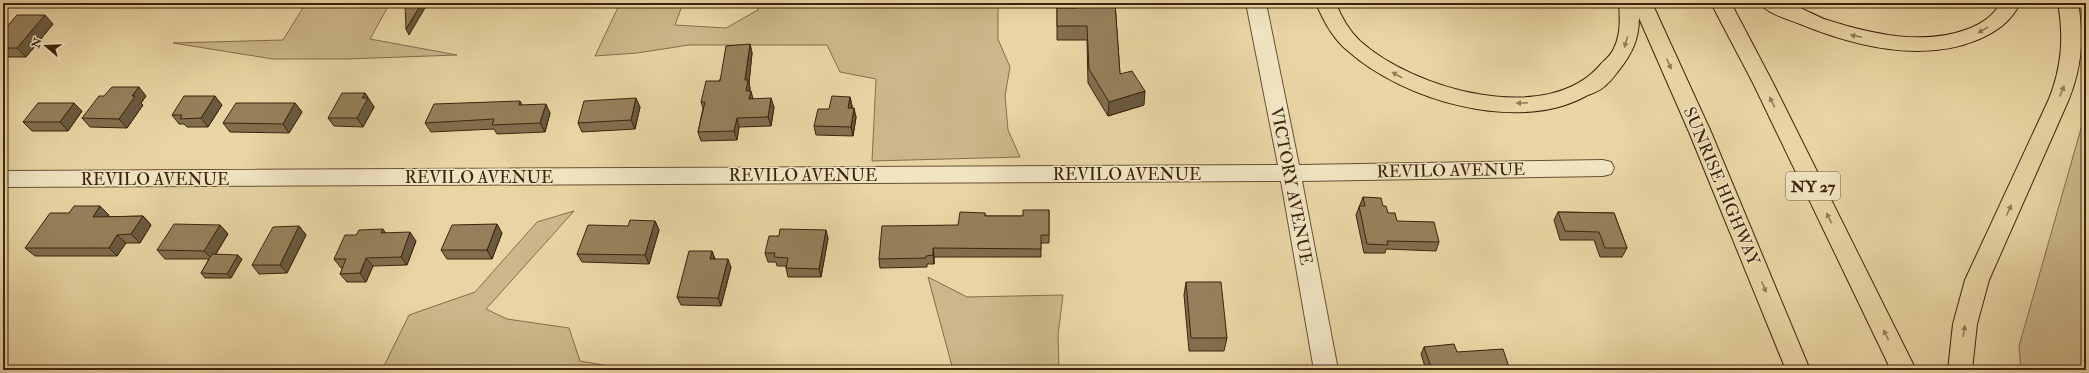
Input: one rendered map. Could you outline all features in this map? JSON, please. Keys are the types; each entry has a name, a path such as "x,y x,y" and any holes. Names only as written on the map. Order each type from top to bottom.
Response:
{"highway":[{"path":"1326,3 1341,32 1354,46 1369,58 1402,78 1457,98 1499,104 1521,104 1543,102 1580,92 1607,74 1622,52 1627,39 1629,27 1629,3"},
{"name":"SUNRISE HIGHWAY","path":"1642,3 1703,139 1798,370"},
{"name":"NY 27","path":"1720,3 1763,83 1904,370"},
{"path":"1770,3 1817,24 1850,34 1888,42 1922,44 1954,40 1978,32 1998,20 2006,13 2010,3"},
{"path":"1960,370 1964,330 1969,303 1977,280 2059,99 2070,70 2074,38 2068,3"}],"street":[{"name":"VICTORY AVENUE","path":"1256,3 1290,173 1326,370"},
{"name":"REVILO AVENUE","path":"3,179 1290,173 1603,168"}],"shaded area":[{"path":"306,3 390,3 370,39 457,55 346,59 273,59 173,43 283,40"},
{"path":"620,3 683,3 675,25 726,28 758,10 758,3 1004,3 998,9 998,39 1010,67 1005,96 1008,130 1020,157 872,161 876,79 840,72 827,45 689,45 637,53 595,56"},
{"path":"2086,111 2086,370 2021,370 2019,346"},
{"path":"574,211 486,309 507,319 569,328 580,361 632,370 382,370 409,315 475,292 537,222"},
{"path":"928,277 967,297 1063,295 1058,335 1059,370 953,370"}],"building":[{"path":"405,3 422,3 406,29"},
{"path":"1077,3 1115,3 1120,74 1132,71 1145,91 1109,102 1089,69 1087,26 1057,26 1057,8 1077,8"},
{"path":"17,15 45,15 17,48 3,48 3,31"},
{"path":"750,44 745,80 748,80 746,91 751,91 749,99 771,98 768,117 737,118 734,131 698,132 705,102 701,102 706,81 720,81 726,46"},
{"path":"112,87 139,87 132,96 135,96 119,119 82,118 99,96 104,96"},
{"path":"342,93 365,93 362,98 368,98 357,118 328,118"},
{"path":"184,96 215,96 201,118 180,119 182,115 172,115"},
{"path":"832,96 850,97 848,108 854,108 851,127 814,126 818,109 829,109"},
{"path":"636,98 631,120 578,123 584,101"},
{"path":"520,101 519,105 546,104 540,123 492,125 494,119 425,123 434,104"},
{"path":"38,103 74,103 60,122 23,122"},
{"path":"236,103 295,103 283,124 223,123"},
{"path":"1363,197 1381,198 1383,206 1386,206 1388,213 1395,213 1397,221 1434,222 1439,242 1387,241 1388,245 1367,244 1359,206 1365,206"},
{"path":"74,206 100,206 93,217 143,216 131,234 117,235 109,248 25,248 50,213 69,213"},
{"path":"1023,210 1049,210 1049,235 1041,235 1041,249 933,248 933,255 926,256 926,258 879,259 882,226 958,225 960,212 985,213 985,216 1023,216"},
{"path":"1558,212 1614,213 1627,248 1605,248 1599,232 1565,231"},
{"path":"630,220 655,221 645,255 577,254 588,225 628,226"},
{"path":"174,224 220,225 204,251 157,250"},
{"path":"497,224 487,250 441,250 452,225"},
{"path":"299,226 280,265 252,265 273,227"},
{"path":"383,229 381,233 410,232 401,257 366,258 360,273 340,274 346,259 334,259 345,235 356,235 359,230"},
{"path":"780,229 826,230 819,269 786,268 788,258 774,257 775,253 765,253 769,236 779,236"},
{"path":"689,251 712,251 710,259 728,259 718,298 677,297"},
{"path":"212,254 238,255 227,274 201,273"},
{"path":"1186,282 1221,282 1227,338 1191,338"},
{"path":"1454,344 1457,352 1503,349 1510,370 1432,370 1424,347"},
{"path":"1157,369 1157,370 1127,370"}]}
